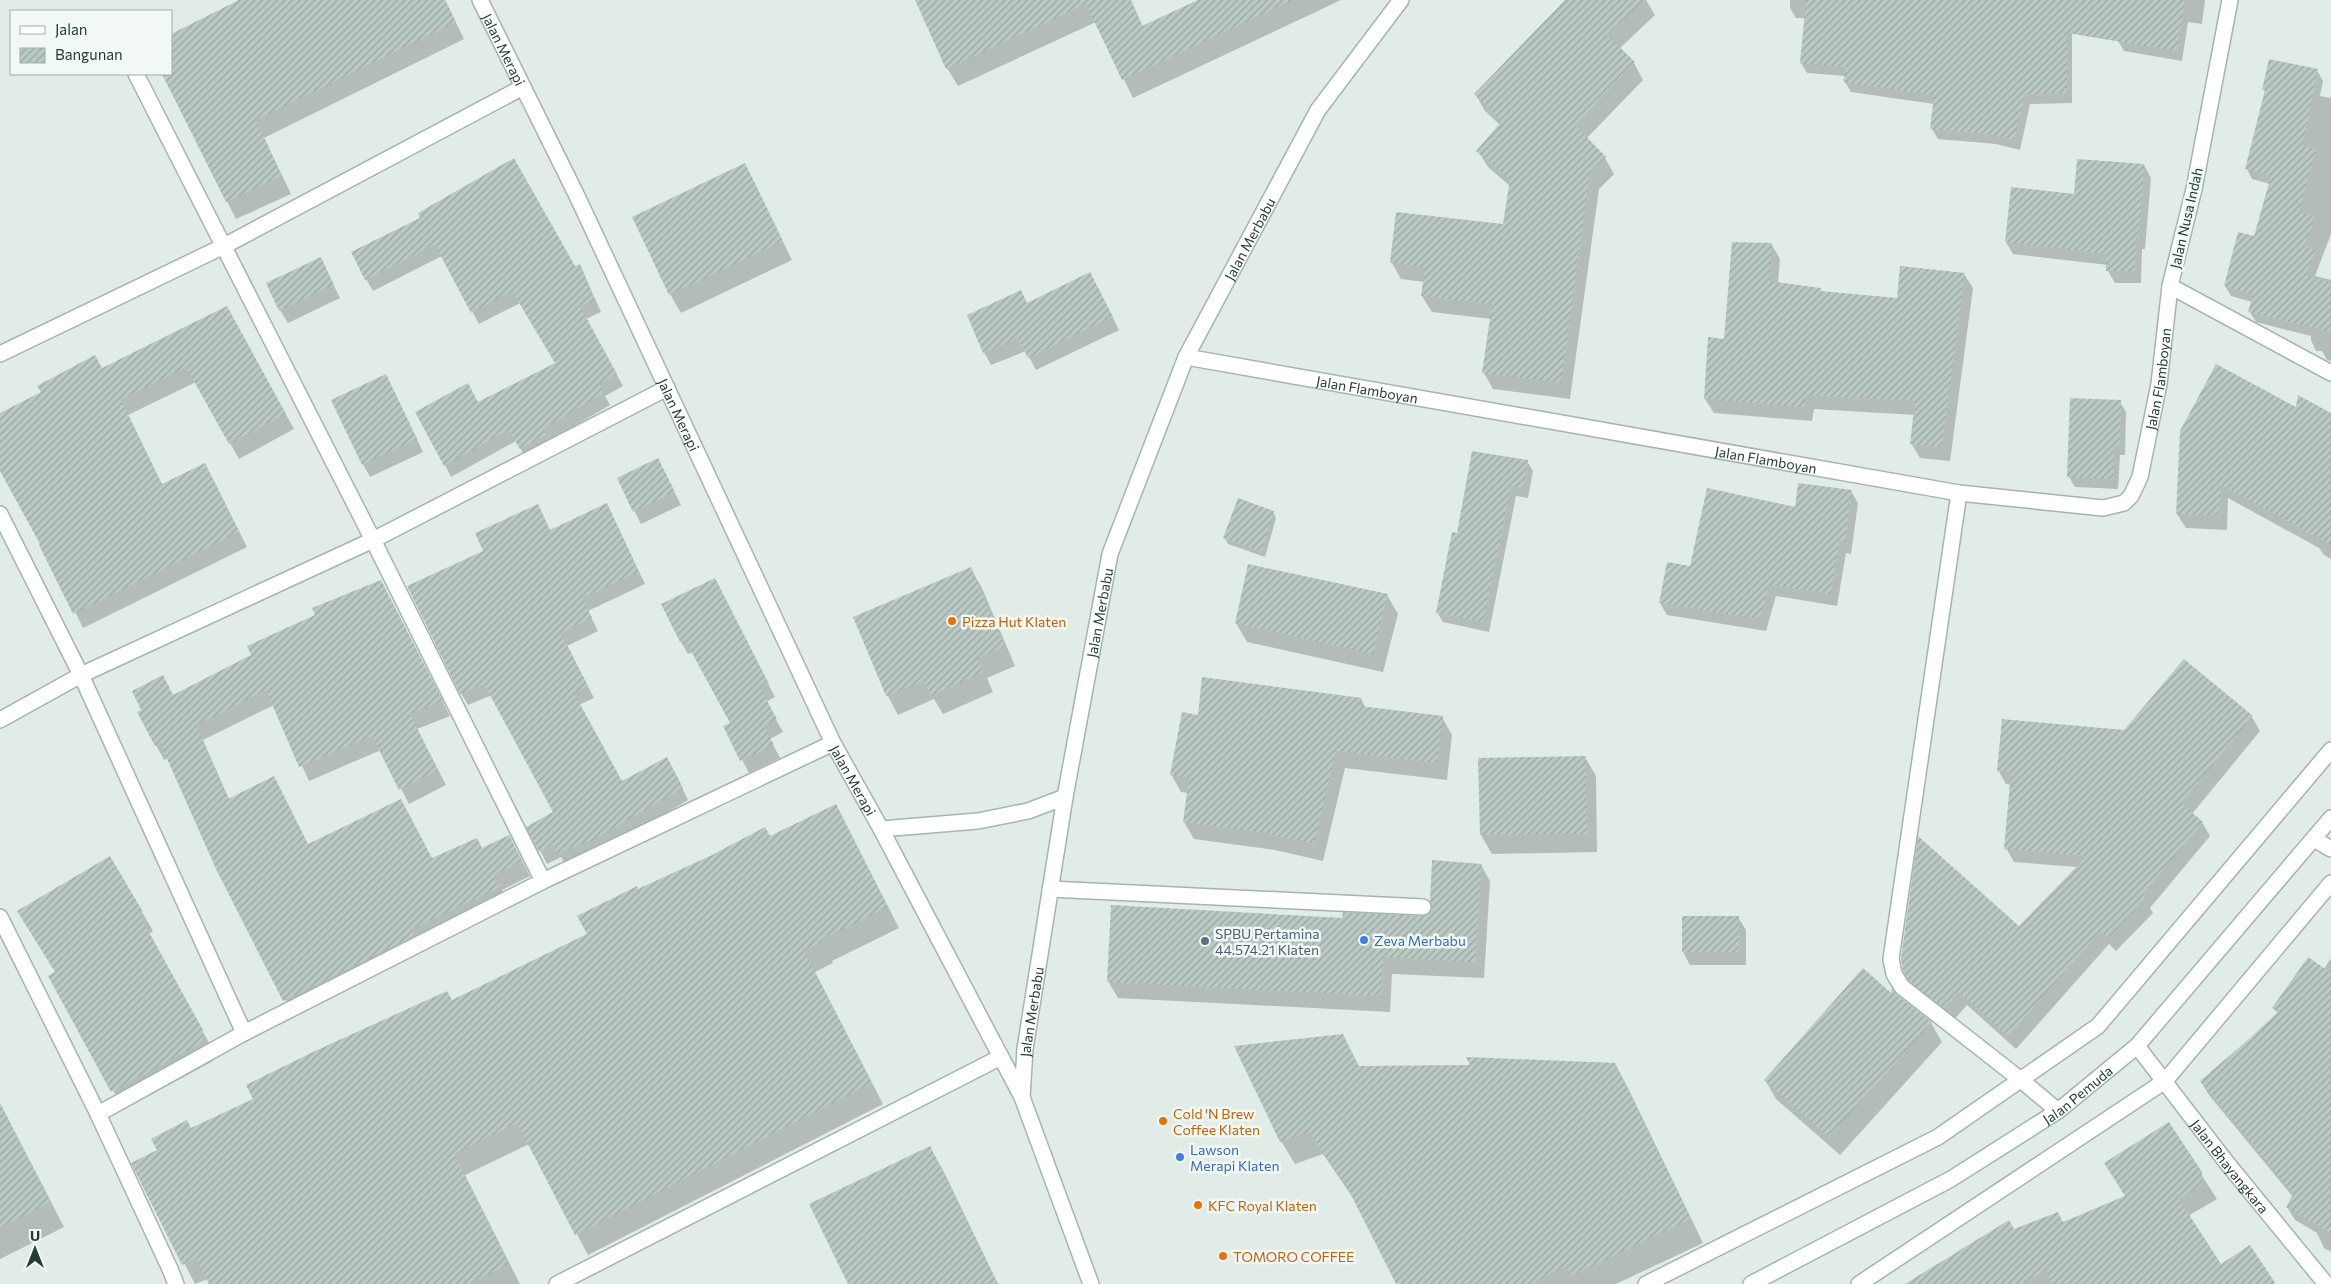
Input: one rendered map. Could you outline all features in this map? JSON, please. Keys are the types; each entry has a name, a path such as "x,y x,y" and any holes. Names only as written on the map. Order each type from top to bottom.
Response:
{"street":[{"name":"Jalan Merapi","path":"480,0 667,388 833,743 881,829 1022,1097"},
{"name":"Jalan Merbabu","path":"1091,1284 1022,1097 1025,1049 1050,889 1110,554 1186,357 1318,110 1401,0"},
{"name":"Jalan Nusa Indah","path":"2230,0 2194,190 2170,286 2331,373"},
{"path":"137,75 373,540 543,881"},
{"path":"0,354 224,246 523,87"},
{"name":"Jalan Flamboyan","path":"1186,357 1959,492 2103,508 2116,506 2131,496 2140,477 2159,384 2170,286"},
{"path":"0,720 81,675 373,540 667,388"},
{"path":"1959,492 1891,960 1894,974 1902,987 2058,1111"},
{"path":"0,514 81,675 244,1032"},
{"path":"98,1114 244,1032 543,881 833,743"},
{"path":"1646,1284 1938,1137 2098,1026 2331,750"},
{"name":"Jalan Merapi","path":"881,829 978,821 1028,811 1065,798"},
{"name":"Jalan Pemuda","path":"1751,1284 1950,1179 2058,1111 2138,1046 2331,818"},
{"path":"2314,839 2331,850"},
{"path":"1859,1284 2165,1082 2331,883"},
{"path":"1050,889 1423,907"},
{"path":"0,917 98,1114 176,1284"},
{"name":"Jalan Bhayangkara","path":"2138,1046 2227,1163 2326,1284"},
{"path":"557,1284 1001,1057"}],"building":[{"path":"239,0 445,0 456,22 256,120 282,176 226,202 162,75 172,75 172,34"},
{"path":"915,0 1130,0 1142,26 1198,0 1292,0 1122,80 1086,4 946,69"},
{"path":"1565,0 1644,0 1607,35 1635,62 1575,125 1606,157 1590,172 1561,383 1482,373 1492,304 1421,296 1425,267 1390,263 1396,212 1503,224 1510,179 1476,151 1502,121 1474,94"},
{"path":"1806,0 2185,0 2177,51 2067,33 2067,93 2025,94 2014,140 1989,134 1930,129 1934,95 1843,82 1846,67 1800,63"},
{"path":"2269,59 2318,69 2303,146 2316,149 2299,212 2315,217 2305,246 2316,250 2306,275 2331,283 2331,332 2248,312 2253,295 2224,286 2238,232 2254,236 2271,176 2245,169 2265,90 2262,90"},
{"path":"514,158 575,266 580,264 595,300 580,306 617,374 599,384 604,393 543,429 546,435 520,449 508,430 444,466 415,412 468,383 478,402 555,363 512,291 471,313 435,245 365,280 351,252 420,218 418,213"},
{"path":"2077,159 2144,164 2139,237 2136,237 2135,271 2106,271 2106,254 2005,242 2011,187 2074,194"},
{"path":"745,163 783,241 669,295 632,217"},
{"path":"1732,242 1772,243 1769,281 1821,288 1821,291 1897,298 1900,266 1965,273 1942,447 1910,444 1915,401 1806,395 1805,407 1704,399 1708,337 1724,339"},
{"path":"321,257 334,285 279,311 266,283"},
{"path":"1090,272 1113,317 1028,358 1018,338 983,353 967,315 1021,290 1027,303"},
{"path":"227,306 286,414 229,444 186,367 121,400 162,484 205,463 239,532 73,614 40,544 0,471 0,413 41,392 37,386 95,355 102,368"},
{"path":"2216,364 2296,407 2298,395 2331,413 2331,545 2221,485 2219,515 2176,514 2180,431"},
{"path":"386,374 417,439 362,465 331,400"},
{"path":"2070,398 2121,400 2120,445 2114,445 2113,479 2067,477"},
{"path":"1472,451 1528,460 1523,489 1511,486 1483,622 1436,613 1452,532 1457,533"},
{"path":"658,458 675,492 633,512 617,478"},
{"path":"1798,483 1852,490 1845,542 1839,541 1831,594 1769,585 1760,619 1659,603 1667,562 1690,566 1707,488 1795,507"},
{"path":"1238,498 1274,511 1262,552 1223,538"},
{"path":"607,503 639,572 582,598 592,618 561,633 588,686 574,693 622,781 667,757 683,788 588,843 587,841 558,854 553,845 539,852 526,827 553,812 484,684 460,694 407,586 483,551 475,533 538,504 550,530"},
{"path":"1248,564 1388,594 1373,654 1235,623"},
{"path":"971,567 1005,647 977,658 983,672 931,696 924,681 886,696 853,617"},
{"path":"715,578 769,684 760,688 777,719 764,726 774,745 740,761 723,726 730,723 685,640 680,642 661,604"},
{"path":"381,580 443,701 410,714 438,770 399,790 372,736 299,767 266,690 196,725 228,799 274,776 308,844 401,799 432,858 477,838 482,848 509,835 522,861 494,875 500,888 410,929 415,936 283,1001 217,871 160,743 155,746 137,712 141,710 132,691 163,675 173,695 251,655 247,646 315,615 312,608"},
{"path":"2184,659 2253,716 2181,803 2203,822 2142,895 2146,898 2108,938 2101,931 2008,1036 1959,992 1944,1008 1909,981 1903,971 1901,959 1918,836 2019,926 2087,856 2004,849 2011,772 1997,771 2002,719 2124,730"},
{"path":"1202,677 1362,698 1360,706 1443,716 1437,763 1336,751 1314,844 1265,833 1183,822 1189,778 1170,775 1182,712 1198,715"},
{"path":"1586,756 1587,834 1480,835 1478,758"},
{"path":"836,804 888,907 821,939 822,942 804,951 872,1083 575,1235 517,1123 454,1154 509,1264 468,1284 209,1284 196,1258 182,1265 131,1163 157,1150 151,1139 187,1120 191,1128 253,1099 246,1085 315,1051 447,991 452,1000 587,934 577,916 637,886 638,889 712,855 765,827 770,836"},
{"path":"110,856 143,912 139,914 203,1030 203,1042 111,1092 48,976 55,972 17,911"},
{"path":"1432,860 1482,864 1475,962 1383,957 1381,996 1107,982 1111,905 1342,918 1343,912 1423,916 1429,914 1432,908 1430,901"},
{"path":"1682,916 1739,916 1739,952 1682,952"},
{"path":"2308,957 2331,973 2331,1233 2286,1207 2293,1194 2200,1081 2278,1012 2272,1008"},
{"path":"1863,968 1891,993 1892,988 1896,994 1932,1022 1829,1137 1764,1080"},
{"path":"1343,1034 1358,1066 1470,1065 1466,1057 1615,1063 1691,1219 1571,1276 1566,1266 1530,1284 1396,1284 1347,1187 1309,1132 1280,1142 1234,1046"},
{"path":"0,1104 51,1202 0,1228"},
{"path":"2169,1122 2202,1172 2202,1185 2179,1199 2221,1264 2250,1245 2276,1284 2052,1284 2046,1270 2022,1284 1905,1284 2009,1220 2014,1229 2058,1212 2063,1222 2125,1196 2104,1163"},
{"path":"930,1146 998,1284 848,1284 809,1204"}],"place":[{"name":"Pizza Hut Klaten","path":"952,621"},
{"name":"Zeva Merbabu","path":"1364,940"},
{"name":"SPBU Pertamina 44.574.21 Klaten","path":"1205,941"},
{"name":"Cold 'N Brew Coffee Klaten","path":"1163,1121"},
{"name":"Lawson Merapi Klaten","path":"1180,1157"},
{"name":"KFC Royal Klaten","path":"1198,1205"},
{"name":"TOMORO COFFEE","path":"1223,1256"}]}
